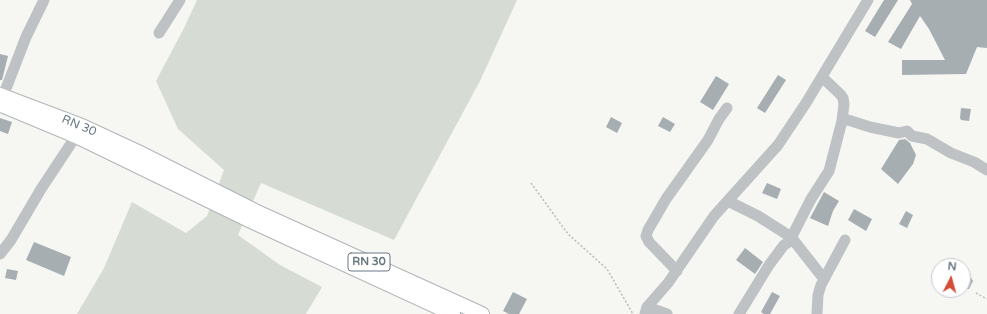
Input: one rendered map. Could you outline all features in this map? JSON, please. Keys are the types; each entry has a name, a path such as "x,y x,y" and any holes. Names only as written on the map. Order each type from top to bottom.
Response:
{"main road":[{"name":"RN 30","path":"1,100 76,136 210,195 453,314"},
{"name":"RN 30","path":"1,100 89,130 138,152 210,195"},
{"name":"RN 30","path":"253,216 482,314"}],"street":[{"path":"1,100 26,37 44,0"},
{"path":"159,33 180,0"},
{"path":"667,314 646,310 677,271 714,216 778,145 822,77 868,0"},
{"path":"739,314 769,266 784,245 789,242 811,199 829,170 842,121 844,104 843,98 834,87 822,77"},
{"path":"677,271 649,242 646,236 666,199 708,140 719,119 727,108"},
{"path":"842,121 848,120 870,127 899,133 907,131 912,136 927,139 951,153 974,162 987,170"},
{"path":"0,254 5,238 41,189 76,136"},
{"path":"728,201 758,216 791,237 824,278"},
{"path":"817,314 818,296 824,278 845,240"}],"path":[{"path":"531,183 568,234 607,270 634,314"},
{"path":"976,293 987,299"}],"shaded area":[{"path":"197,0 517,0 480,81 394,240 261,183 238,235 280,265 322,287 306,314 77,314 104,268 132,202 186,233 207,216 224,170 178,129 156,81"}],"building":[{"path":"884,0 898,0 875,37 865,31"},
{"path":"910,0 987,0 987,48 977,47 966,74 902,75 902,60 945,60 929,29 920,16 901,49 888,42 912,4"},
{"path":"0,54 8,56 2,80 0,80"},
{"path":"778,75 786,80 765,113 757,108"},
{"path":"716,76 729,84 713,110 700,102"},
{"path":"961,108 971,109 969,121 961,120"},
{"path":"611,117 622,123 617,133 606,127"},
{"path":"663,117 675,124 670,132 658,126"},
{"path":"0,118 12,122 8,134 0,131"},
{"path":"905,139 910,143 916,155 913,164 898,184 881,169 899,140"},
{"path":"767,183 781,189 777,199 762,193"},
{"path":"824,192 839,201 833,211 828,226 810,218"},
{"path":"854,209 872,219 866,231 848,220"},
{"path":"906,211 913,215 907,228 899,224"},
{"path":"34,242 71,257 64,276 26,260"},
{"path":"745,248 763,262 755,274 736,260"},
{"path":"7,269 18,271 16,280 5,278"},
{"path":"513,292 527,299 519,314 509,314 503,311"},
{"path":"772,292 780,296 770,314 764,314 761,312"}]}
